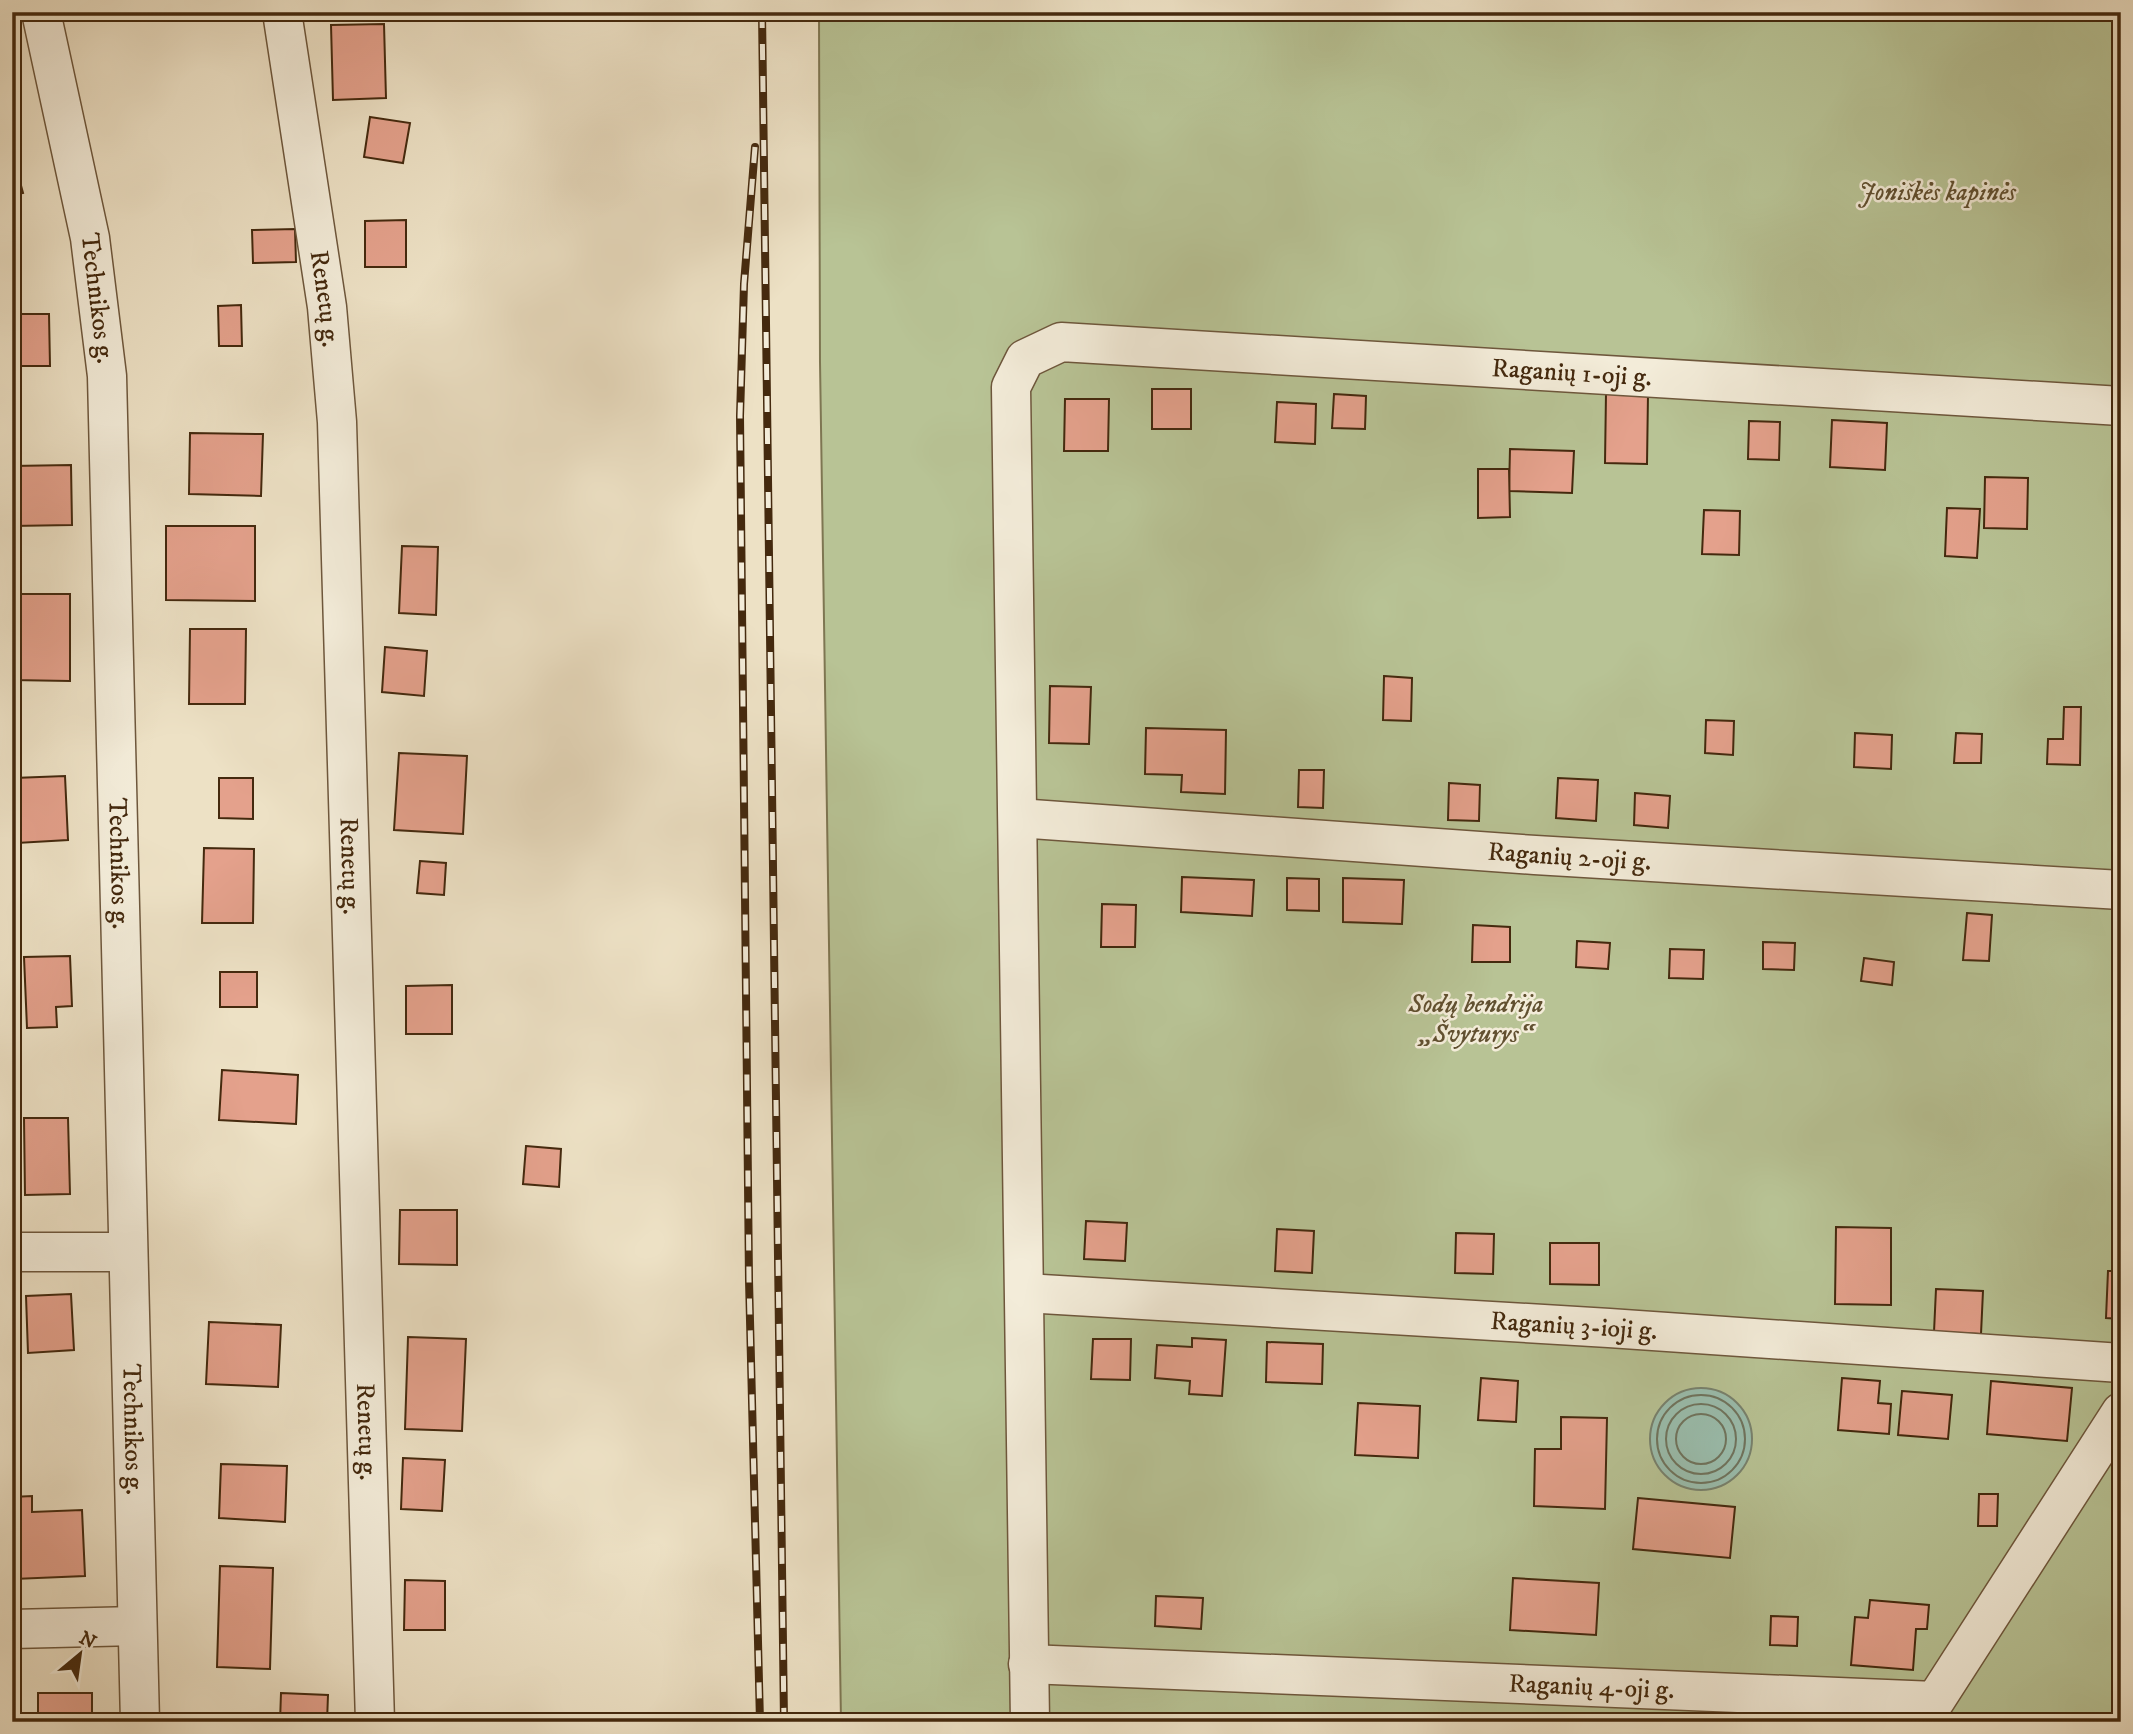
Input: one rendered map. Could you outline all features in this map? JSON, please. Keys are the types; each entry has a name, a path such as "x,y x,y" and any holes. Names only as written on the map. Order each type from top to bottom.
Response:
{"street":[{"name":"Technikos g.","path":"41,12 90,239 107,376 140,1722"},
{"name":"Renetų g.","path":"282,12 327,307 337,422 374,1722"},
{"name":"Raganių 1-oji g.","path":"1018,818 1011,387 1025,359 1061,342 2121,406"},
{"path":"1018,818 1030,1722"},
{"name":"Raganių 2-oji g.","path":"1018,818 1535,855 2121,890"},
{"path":"12,1252 128,1252"},
{"name":"Raganių 3-ioji g.","path":"1025,1293 1609,1328 2121,1363"},
{"name":"Raganių 4-oji g.","path":"1028,1664 1935,1701 2121,1412"},
{"path":"12,1629 137,1626"}],"green space":[{"name":"Sodų bendrija „Švyturys“","path":"819,12 2121,12 2121,1722 841,1722 820,362"}],"water":[{"path":"1701,1388 1721,1392 1737,1403 1748,1419 1752,1439 1748,1459 1737,1475 1721,1486 1701,1490 1681,1486 1665,1475 1654,1459 1650,1439 1654,1419 1665,1403 1681,1392"}],"building":[{"path":"384,24 386,98 333,100 331,25"},
{"path":"370,117 410,123 403,163 364,157"},
{"path":"12,152 23,193 12,195"},
{"path":"406,220 406,267 365,267 365,221"},
{"path":"295,229 296,262 253,263 252,230"},
{"path":"241,305 242,346 219,346 218,306"},
{"path":"12,314 49,314 50,366 12,366"},
{"path":"1152,389 1191,389 1191,429 1152,429"},
{"path":"1606,393 1648,394 1647,464 1605,463"},
{"path":"1334,394 1366,396 1365,429 1332,428"},
{"path":"1065,399 1109,399 1108,451 1064,451"},
{"path":"1277,402 1316,404 1315,444 1275,442"},
{"path":"1832,420 1887,423 1885,470 1830,467"},
{"path":"1749,421 1780,422 1779,460 1748,459"},
{"path":"190,433 263,434 261,496 189,494"},
{"path":"1510,449 1574,451 1572,493 1509,491"},
{"path":"71,465 72,525 12,526 12,466"},
{"path":"1478,469 1509,469 1510,517 1478,518"},
{"path":"1985,477 2028,478 2027,529 1984,528"},
{"path":"1947,508 1980,509 1977,558 1945,556"},
{"path":"1704,510 1740,511 1739,555 1702,554"},
{"path":"166,526 255,526 255,601 166,600"},
{"path":"402,546 438,547 436,615 399,613"},
{"path":"12,594 70,594 70,681 12,680"},
{"path":"190,629 246,629 245,704 189,704"},
{"path":"385,647 427,651 424,696 382,692"},
{"path":"1384,676 1412,678 1411,721 1383,720"},
{"path":"1050,686 1091,687 1089,744 1049,743"},
{"path":"2064,707 2081,707 2080,765 2047,764 2048,739 2063,739"},
{"path":"1706,720 1734,721 1733,755 1705,753"},
{"path":"1146,728 1226,730 1225,794 1181,792 1182,775 1145,774"},
{"path":"1855,733 1892,735 1891,769 1854,767"},
{"path":"1956,733 1982,734 1981,763 1954,763"},
{"path":"399,753 467,756 463,834 394,830"},
{"path":"1299,770 1324,770 1323,808 1298,807"},
{"path":"65,776 68,840 17,843 14,778"},
{"path":"219,778 253,778 253,819 219,818"},
{"path":"1558,778 1598,780 1596,821 1556,818"},
{"path":"1449,783 1480,785 1479,821 1448,820"},
{"path":"1635,793 1670,796 1668,828 1634,825"},
{"path":"204,848 254,849 253,923 202,923"},
{"path":"420,861 446,863 444,895 417,893"},
{"path":"1182,877 1254,880 1252,916 1181,912"},
{"path":"1287,878 1319,879 1319,911 1287,910"},
{"path":"1343,878 1404,880 1402,924 1343,922"},
{"path":"1102,904 1136,905 1135,947 1101,947"},
{"path":"1967,913 1992,915 1989,961 1963,960"},
{"path":"1473,925 1510,927 1510,962 1472,962"},
{"path":"1577,941 1610,943 1608,969 1576,967"},
{"path":"1763,942 1795,943 1794,970 1763,969"},
{"path":"1670,949 1704,950 1703,979 1669,978"},
{"path":"70,956 72,1006 56,1007 57,1027 27,1028 24,957"},
{"path":"1864,958 1894,962 1892,985 1861,981"},
{"path":"220,972 257,972 257,1007 220,1007"},
{"path":"452,985 452,1034 406,1034 406,986"},
{"path":"222,1070 298,1075 296,1124 219,1120"},
{"path":"24,1118 68,1118 70,1194 25,1195"},
{"path":"526,1146 561,1149 559,1187 523,1184"},
{"path":"400,1210 457,1210 457,1265 399,1264"},
{"path":"1086,1221 1127,1223 1125,1261 1084,1259"},
{"path":"1836,1227 1891,1228 1891,1305 1835,1304"},
{"path":"1277,1229 1314,1231 1312,1273 1275,1271"},
{"path":"1456,1233 1494,1234 1493,1274 1455,1273"},
{"path":"1550,1243 1599,1243 1599,1285 1550,1284"},
{"path":"2108,1271 2121,1271 2121,1319 2106,1318"},
{"path":"1936,1289 1983,1291 1981,1334 1934,1332"},
{"path":"71,1294 74,1350 28,1353 26,1296"},
{"path":"209,1322 281,1325 278,1387 206,1384"},
{"path":"408,1337 466,1339 462,1431 405,1429"},
{"path":"1192,1338 1226,1340 1222,1396 1189,1394 1190,1381 1155,1378 1157,1345 1192,1347"},
{"path":"1093,1339 1131,1339 1130,1380 1091,1379"},
{"path":"1267,1342 1323,1344 1322,1384 1266,1382"},
{"path":"1481,1378 1518,1381 1516,1422 1478,1420"},
{"path":"1842,1378 1880,1381 1878,1403 1891,1404 1889,1434 1838,1430"},
{"path":"1991,1381 2072,1388 2067,1441 1987,1434"},
{"path":"1902,1391 1952,1395 1948,1439 1898,1435"},
{"path":"1358,1403 1420,1406 1418,1458 1355,1455"},
{"path":"1561,1417 1607,1418 1605,1509 1534,1506 1535,1449 1561,1449"},
{"path":"403,1458 445,1460 442,1511 401,1509"},
{"path":"221,1464 287,1466 285,1522 219,1518"},
{"path":"1979,1494 1998,1494 1997,1526 1978,1526"},
{"path":"32,1496 32,1512 82,1510 85,1576 14,1579 12,1497"},
{"path":"1638,1498 1735,1507 1730,1558 1633,1549"},
{"path":"220,1566 273,1568 270,1669 217,1667"},
{"path":"1513,1578 1599,1583 1596,1635 1510,1630"},
{"path":"405,1580 445,1581 445,1630 404,1630"},
{"path":"1156,1596 1203,1598 1201,1629 1155,1626"},
{"path":"1870,1600 1929,1605 1927,1629 1916,1629 1913,1670 1851,1665 1855,1617 1868,1618"},
{"path":"1771,1616 1798,1617 1797,1646 1770,1645"},
{"path":"38,1693 92,1693 92,1722 38,1722"},
{"path":"281,1693 328,1695 327,1722 280,1722"}],"railway":[{"path":"762,12 784,1722"},
{"path":"755,147 744,284 740,416 749,1280 760,1722"}],"park label":[{"name":"Joniškės kapinės","path":"1937,192"}]}
